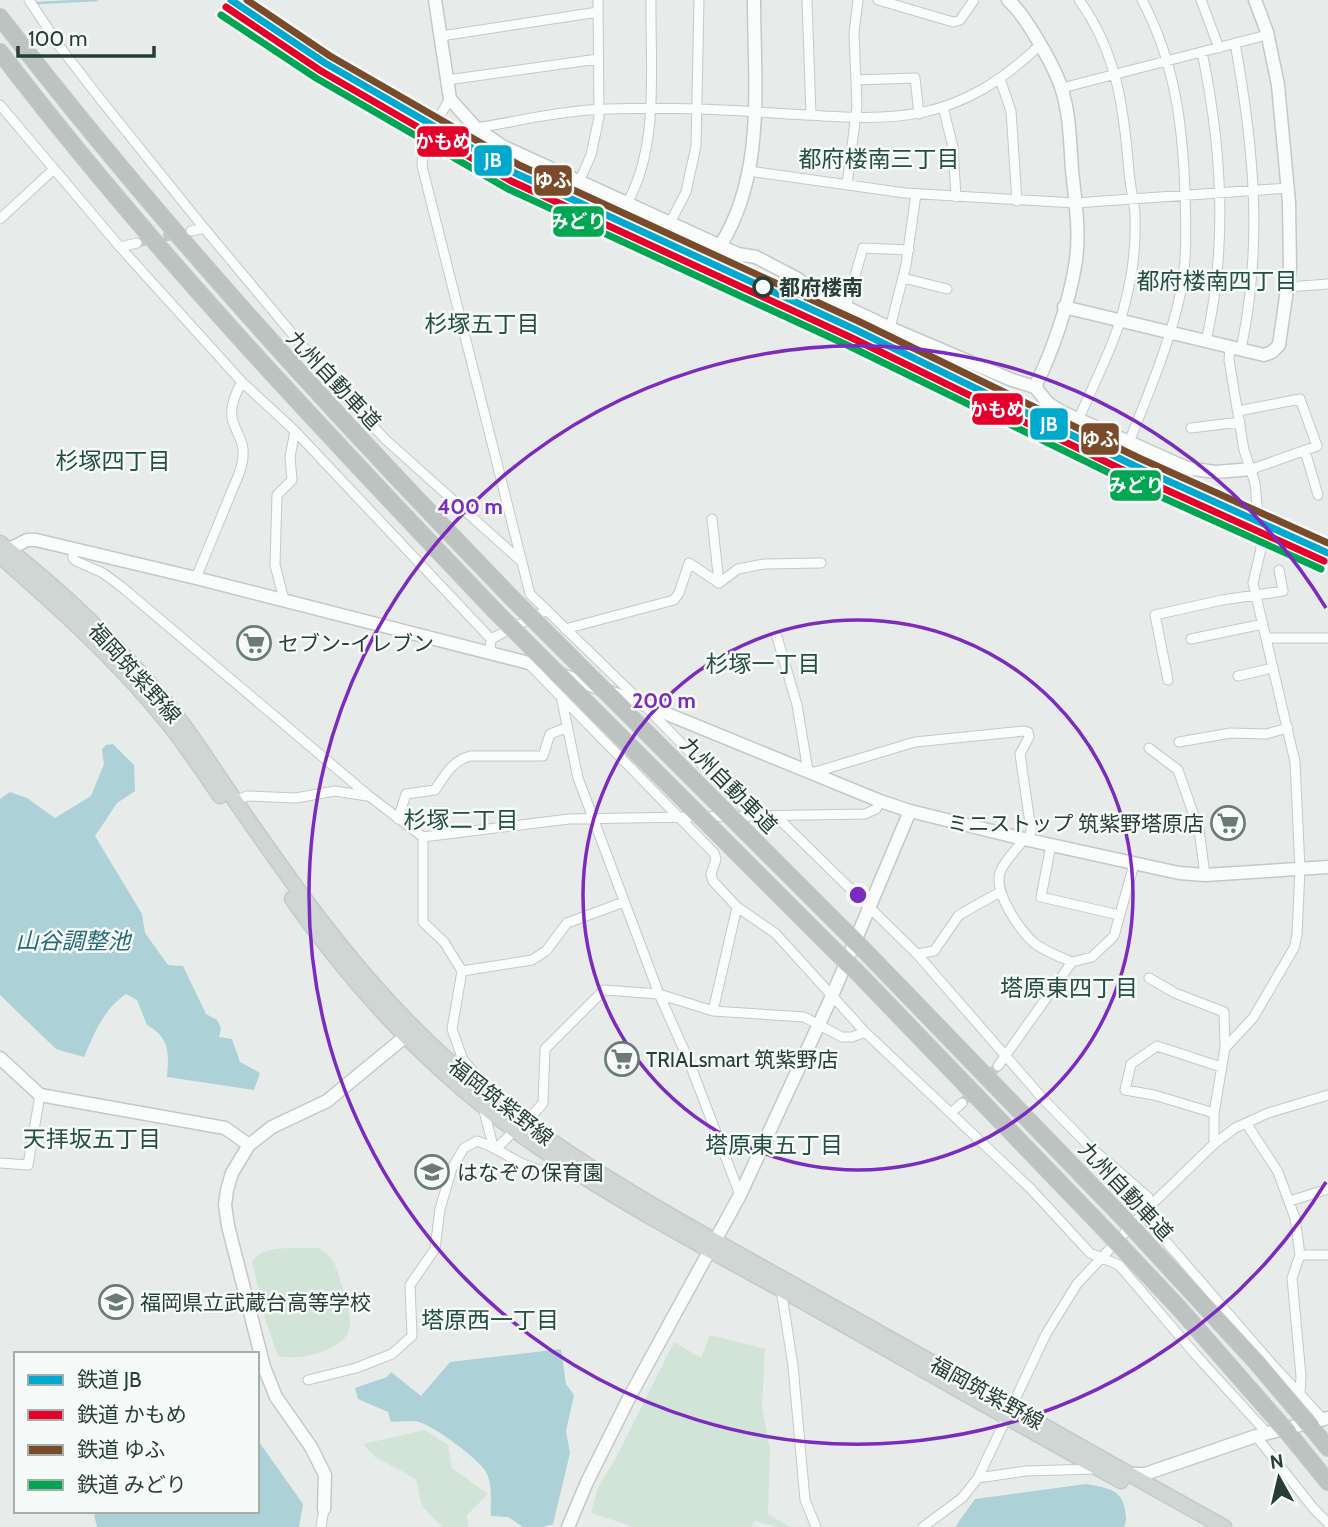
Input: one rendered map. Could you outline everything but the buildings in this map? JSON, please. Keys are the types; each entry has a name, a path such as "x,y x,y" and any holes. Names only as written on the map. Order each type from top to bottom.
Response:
{"highway":[{"name":"九州自動車道","path":"0,16 105,151 264,335 512,598 750,825 846,932 1129,1224 1256,1362 1321,1422 1328,1448"},
{"name":"九州自動車道","path":"0,52 87,163 248,348 496,612 856,971 1179,1307 1328,1482"}],"main road":[{"name":"福岡筑紫野線","path":"2,551 121,652 174,712 333,938 411,1033 475,1085 588,1167 781,1289 1224,1527"},
{"name":"福岡筑紫野線","path":"2,551 113,659 166,719 310,924 348,973 482,1103 523,1136 580,1174 1011,1412 1100,1469 1205,1527"}],"street":[{"path":"29,0 68,58 204,228 341,391 386,440 523,564"},
{"path":"435,0 450,99 476,128 502,146 671,221 738,254 756,257 797,279 810,290 890,328 1012,380 1035,387 1048,403 1187,468 1214,472 1252,469 1317,446 1300,399 1238,411"},
{"path":"579,182 596,139 599,109 598,0"},
{"path":"628,203 638,185 645,157 650,110 651,0"},
{"path":"671,221 686,192 694,161 698,111 699,0"},
{"path":"720,246 729,232 741,201 753,148 754,0"},
{"path":"807,0 811,115"},
{"path":"847,185 856,118 854,33 858,0"},
{"path":"878,0 953,22 960,20 974,0"},
{"path":"1079,0 1104,40 1124,109 1133,200 1134,241 1131,273 1120,321 1079,418"},
{"path":"1129,442 1169,333 1181,290 1186,255 1181,124 1168,61 1142,0"},
{"path":"1201,0 1219,48"},
{"path":"1064,307 1264,355 1279,345 1288,287 1288,188 1278,85 1267,35 1255,0"},
{"path":"1010,1 1040,45 1062,88 1068,115 1075,203 1076,261 1046,364 1035,387"},
{"path":"441,36 598,12"},
{"path":"1062,88 1267,35"},
{"path":"1225,1048 1253,1018 1291,956 1297,935 1300,869 1295,762 1256,596 1254,583 1261,549 1255,483 1244,450 1228,360 1250,308 1255,238 1248,114 1236,43"},
{"path":"476,128 599,109 894,118 943,107 978,92 1000,79 1040,45"},
{"path":"1202,52 1215,125 1220,245 1218,282 1206,341"},
{"path":"447,80 598,60"},
{"path":"856,80 915,78 919,114"},
{"path":"1000,79 1012,111 1017,201"},
{"path":"450,99 435,122 422,151 422,166 530,594 643,704 750,825"},
{"path":"0,105 120,247 242,382 295,431 491,646"},
{"path":"943,107 953,147 956,197"},
{"path":"0,219 53,170"},
{"path":"749,171 916,194 1075,203 1288,188"},
{"path":"890,328 909,250 916,194"},
{"path":"191,231 204,228"},
{"path":"120,247 137,243"},
{"path":"846,307 863,248 909,250"},
{"path":"903,278 947,289"},
{"path":"1288,287 1328,284"},
{"path":"196,578 242,466 242,445 231,420 230,409 242,382"},
{"path":"1007,412 1130,471 1227,513 1259,532"},
{"path":"1191,428 1240,422"},
{"path":"284,600 275,565 277,495 292,480 290,457 295,431"},
{"path":"1305,452 1318,495"},
{"path":"712,519 719,583"},
{"path":"2,551 31,539 491,646 529,663 643,704 880,801 910,811 1051,845 1179,873 1205,875 1328,867"},
{"path":"73,549 73,558 76,561 103,573 123,588 369,796 423,837 544,821 593,819 678,818 750,825 777,817 865,814 876,809 880,801"},
{"path":"565,629 674,600 689,563 719,583"},
{"path":"719,583 738,569 764,564 821,563"},
{"path":"1168,680 1155,615 1200,604 1283,591 1279,570"},
{"path":"491,646 547,610"},
{"path":"1191,639 1263,624"},
{"path":"778,637 797,705 810,772"},
{"path":"1266,638 1328,639"},
{"path":"529,663 561,699 714,853 716,859 711,874 713,881 737,907 775,933 864,1032 1031,1189 1090,1252 1119,1265 1261,1434 1328,1523"},
{"path":"1238,676 1273,668"},
{"path":"561,699 578,778 659,994 688,1059 740,1195"},
{"path":"398,819 406,794 411,791 435,790 451,766 461,758 542,756 550,734 566,728"},
{"path":"1179,742 1231,733 1266,734 1288,729"},
{"path":"810,772 915,742 1024,730 1028,732 1029,737 1020,754 1031,830 1027,839 1001,869 1000,892 1014,918 1036,944 1072,962 1092,957 1114,936 1134,864"},
{"path":"1149,748 1178,770 1199,830 1205,875"},
{"path":"235,801 247,796 296,798 335,790 369,796"},
{"path":"568,1527 629,1396 740,1195 832,996 910,811"},
{"path":"777,817 917,954 948,993 1007,1055 1044,1100 1089,1146 1148,1197 1150,1223 1321,1422 1261,1434 1145,1474 1100,1469 1026,1471 978,1478"},
{"path":"423,837 423,922 444,942 461,971 452,1029 463,1060 472,1070 475,1085"},
{"path":"1051,845 1041,897 1119,915"},
{"path":"917,954 934,951 959,915 1000,892"},
{"path":"461,971 532,960 546,951 567,923 624,902"},
{"path":"713,1011 737,907"},
{"path":"998,1066 1072,962"},
{"path":"1149,978 1175,993 1224,1012 1225,1048 1214,1113 1214,1144"},
{"path":"531,1117 543,1103 545,1049 604,990 659,994 713,1011 804,1017 842,1037 852,1037 864,1032"},
{"path":"256,1352 225,1206 232,1173 249,1145 272,1127 327,1101 411,1033"},
{"path":"1214,1113 1154,1095 1125,1090 1132,1064 1157,1046 1221,1067"},
{"path":"2,1066 40,1095 225,1128 249,1145"},
{"path":"0,1163 28,1165 40,1095"},
{"path":"923,1527 962,1498 978,1478 1046,1334 1077,1284 1101,1258 1148,1208 1214,1144 1235,1128 1268,1113 1328,1095"},
{"path":"482,1103 495,1147"},
{"path":"951,1113 961,1103"},
{"path":"1246,1123 1278,1172 1290,1201 1300,1255 1292,1278 1301,1376 1300,1395"},
{"path":"495,1147 509,1136"},
{"path":"308,1380 356,1368 392,1354 412,1336 410,1285 435,1249 440,1209 452,1168 472,1142 495,1147 519,1163 557,1174 580,1174"},
{"path":"1290,1201 1328,1189"},
{"path":"1300,1255 1328,1255"},
{"path":"781,1289 793,1366 805,1500 816,1527"},
{"path":"260,1368 276,1397 311,1447 325,1475 321,1527"}],"green space":[{"path":"317,1248 332,1258 337,1269 350,1318 347,1334 342,1341 321,1352 300,1357 278,1356 265,1318 252,1262 257,1256 272,1250"},
{"path":"710,1335 765,1349 762,1408 770,1450 768,1514 790,1527 755,1521 751,1527 634,1527 591,1513 598,1487 617,1456 674,1342 701,1358"},
{"path":"425,1430 448,1445 452,1468 488,1494 467,1515 468,1527 442,1527 422,1506 416,1479 375,1457 363,1444"}],"water":[{"name":"山谷調整池","path":"113,744 134,765 135,791 117,803 95,836 142,914 145,933 168,965 183,966 206,1014 217,1020 221,1028 219,1037 232,1039 240,1062 260,1073 254,1090 167,1077 168,1053 164,1041 147,1025 137,1000 126,994 106,1014 84,1057 56,1049 0,995 0,799 10,792 27,798 55,818 91,796 104,764 102,749"},
{"path":"561,1349 566,1384 574,1395 566,1431 570,1453 553,1524 543,1527 523,1527 508,1517 491,1516 488,1477 475,1459 426,1425 413,1421 391,1422 388,1412 358,1399 355,1388 387,1377 391,1372 421,1396 450,1362"},
{"path":"259,1442 303,1504 299,1527 97,1527 94,1515 259,1513"},
{"path":"1086,1484 1112,1490 1120,1497 1126,1515 1124,1527 955,1527 975,1499"}],"waterway":[{"path":"38,3 97,0"}],"tunnel":[{"path":"137,243 180,234"},
{"path":"962,1103 998,1066"}],"rail line":[{"name":"JB","path":"231,0 325,63 515,173 854,329 1135,466 1328,553"},
{"name":"ゆふ","path":"247,0 330,56 519,165 858,321 1139,458 1328,543"},
{"name":"かもめ","path":"226,7 321,71 511,181 850,337 1131,474 1324,561"},
{"name":"みどり","path":"221,15 316,78 508,189 847,345 1128,482 1321,569"}],"place":[{"name":"都府楼南","path":"763,287"},
{"name":"セブン-イレブン","path":"254,643"},
{"name":"ミニストップ 筑紫野塔原店","path":"1228,823"},
{"name":"TRIALsmart 筑紫野店","path":"622,1059"},
{"name":"はなぞの保育園","path":"432,1172"},
{"name":"福岡県立武蔵台高等学校","path":"116,1302"}],"district":[{"name":"都府楼南三丁目","path":"879,159"},
{"name":"都府楼南四丁目","path":"1217,281"},
{"name":"杉塚五丁目","path":"482,324"},
{"name":"杉塚四丁目","path":"113,461"},
{"name":"杉塚一丁目","path":"763,664"},
{"name":"杉塚二丁目","path":"461,820"},
{"name":"塔原東四丁目","path":"1069,988"},
{"name":"天拝坂五丁目","path":"92,1139"},
{"name":"塔原東五丁目","path":"774,1145"},
{"name":"塔原西一丁目","path":"490,1320"}]}
